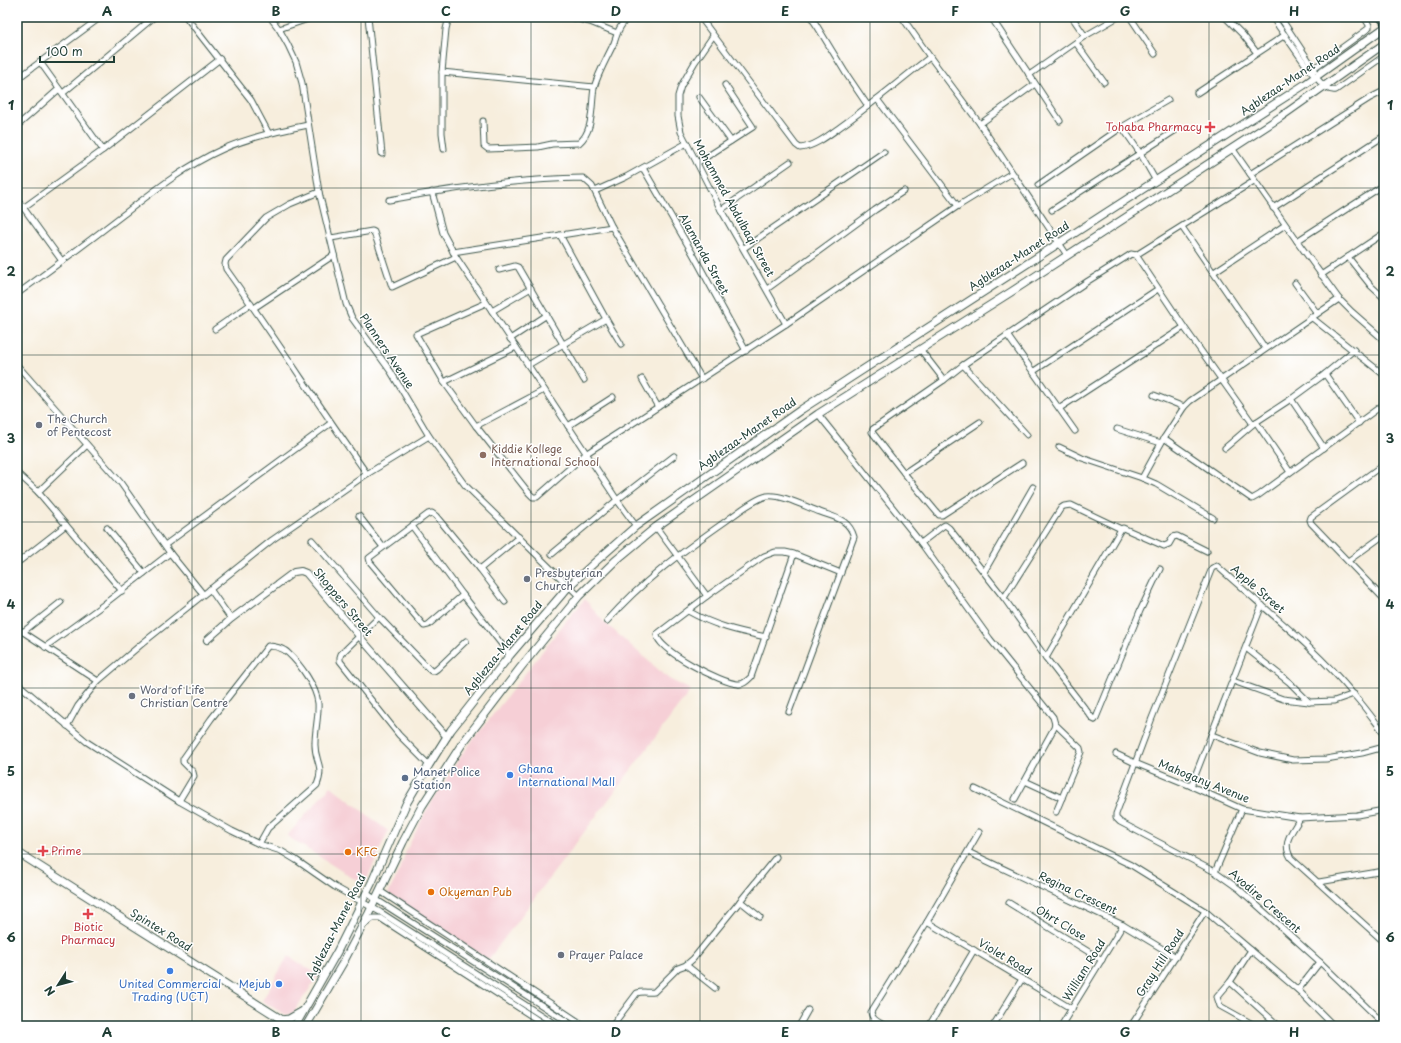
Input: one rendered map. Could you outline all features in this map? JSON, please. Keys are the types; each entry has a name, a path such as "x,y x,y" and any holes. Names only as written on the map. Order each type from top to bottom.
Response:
{"main road":[{"name":"Agblezaa-Manet Road","path":"295,1026 337,952 361,905 406,804 447,736 510,655 569,586 608,550 636,526 808,405 1317,77 1384,28"},
{"name":"Agblezaa-Manet Road","path":"306,1026 310,1022 362,927 403,842 439,778 462,744 521,667 579,596 615,561 656,527 818,414 1068,255 1279,118 1384,44"},
{"name":"Spintex Road","path":"17,852 292,1026"},
{"path":"372,882 381,889"},
{"path":"361,905 371,910"},
{"path":"281,1020 292,1018 305,1009"}],"street":[{"path":"17,79 101,17"},
{"path":"17,126 154,17"},
{"path":"186,17 251,100 269,134"},
{"name":"Planners Avenue","path":"270,17 279,29 296,62 302,83 319,192 346,304 352,318 391,372 429,436 465,485 579,596"},
{"path":"279,29 314,17"},
{"path":"368,17 382,154"},
{"path":"431,17 448,18 442,72 442,133 444,148"},
{"path":"570,17 590,22 617,32"},
{"path":"483,121 484,146 488,149 538,147 552,144 579,143 587,135 589,128 594,87 617,32 628,17"},
{"path":"700,17 796,145 800,148 811,145 828,135 868,106 930,57"},
{"path":"811,17 868,106"},
{"path":"902,17 980,124 1068,255"},
{"path":"991,17 1060,121"},
{"path":"1072,17 1085,36"},
{"path":"1029,76 1085,36 1118,17"},
{"path":"1130,17 1155,54"},
{"path":"1225,17 1243,35 1257,53"},
{"path":"1272,17 1310,71 1324,86 1333,91 1384,56"},
{"path":"1280,17 1314,68 1317,77"},
{"path":"1314,68 1369,28 1369,25 1364,17"},
{"path":"1197,93 1285,35"},
{"name":"Mohammed Abdulbaqi Street","path":"714,36 695,62 681,86 678,96 678,116 681,132 721,210 786,324"},
{"path":"1076,43 1104,82"},
{"path":"23,208 103,150 220,59"},
{"path":"40,62 103,150"},
{"path":"442,72 594,87"},
{"path":"980,124 1035,84"},
{"path":"697,163 752,128 753,125 725,85"},
{"path":"1250,174 1370,98 1384,91"},
{"path":"699,97 731,142"},
{"path":"877,99 958,206"},
{"path":"1038,185 1122,127 1168,100"},
{"path":"17,294 158,188 198,161 223,149 269,134 308,125"},
{"path":"1122,127 1156,181"},
{"path":"1052,210 1176,130"},
{"path":"1273,208 1384,136"},
{"path":"595,191 626,177 687,143"},
{"path":"1232,148 1285,225 1339,299 1384,340"},
{"path":"744,248 884,152"},
{"path":"721,210 790,162"},
{"name":"Alamanda Street","path":"643,168 746,350"},
{"path":"486,303 416,334 444,382 476,426 533,497 537,497 587,454 786,324 958,206 1012,173"},
{"path":"389,200 432,192 507,182 583,178 590,183 595,191 612,227 702,379"},
{"path":"1022,463 941,516 904,473 872,432 873,429 944,380 963,365 1116,263 1131,254 1136,255 1254,181"},
{"path":"1297,241 1384,185"},
{"path":"767,289 875,210 904,191"},
{"path":"319,192 290,204 266,218 226,260 225,264 226,269 253,306 367,474"},
{"path":"432,192 443,234 456,257 617,500 636,526"},
{"path":"17,199 62,261"},
{"path":"1214,272 1285,225"},
{"path":"453,252 612,227"},
{"path":"1182,227 1265,348"},
{"path":"331,238 372,231 374,232 392,287 456,257"},
{"path":"1321,275 1384,233"},
{"path":"560,235 621,344"},
{"path":"216,329 334,255"},
{"path":"1136,255 1184,327 1290,472"},
{"path":"1348,257 1371,286 1384,298"},
{"path":"499,270 517,266 584,380"},
{"path":"1295,283 1317,313"},
{"path":"492,311 531,288"},
{"path":"1034,371 1158,289"},
{"path":"1142,478 1184,407 1190,401 1265,348 1339,299"},
{"path":"510,339 547,316"},
{"path":"1311,317 1384,375"},
{"path":"528,365 606,319"},
{"path":"1060,408 1184,327"},
{"path":"1007,335 1034,371 1075,431"},
{"path":"444,382 516,347"},
{"path":"920,349 944,380"},
{"path":"1225,448 1254,423 1291,399 1354,350"},
{"path":"17,365 120,482 170,553 203,594"},
{"path":"963,365 1027,435"},
{"path":"1325,374 1359,423"},
{"path":"642,379 658,407"},
{"path":"476,426 544,390"},
{"path":"1154,395 1184,407"},
{"path":"568,426 613,397"},
{"path":"1291,399 1324,448"},
{"path":"1117,429 1163,441 1252,499 1260,495 1384,404"},
{"path":"818,414 921,543 990,639 1053,717 1055,724 1080,748 1081,752 1056,812"},
{"path":"904,473 980,422"},
{"path":"165,545 331,423"},
{"path":"67,726 78,706 98,681 203,594 272,540 367,474 429,436"},
{"path":"38,492 87,445"},
{"path":"1059,447 1100,464 1142,478 1170,492 1213,518"},
{"path":"552,554 617,500 674,456"},
{"path":"1384,464 1310,520 1311,523 1384,599"},
{"path":"17,473 38,492 122,590"},
{"path":"984,572 1033,487"},
{"path":"607,621 627,599 678,555 749,504 766,496 775,496 841,519 850,527 854,537 789,712"},
{"path":"1004,598 1061,508 1064,506 1071,505 1121,529 1123,528 1164,546 1169,544 1173,537 1177,536 1207,551"},
{"path":"462,595 428,625 424,626 370,562 369,558 428,514 432,513 480,569 505,602"},
{"path":"359,516 383,547"},
{"path":"17,562 66,525"},
{"path":"412,526 462,595 510,655"},
{"path":"921,543 945,526 949,528 1004,598 1046,658 1093,720 1095,720 1140,611 1160,569"},
{"path":"656,527 707,596"},
{"path":"107,528 144,573"},
{"path":"1046,658 1121,529"},
{"path":"1348,561 1384,535"},
{"path":"480,569 519,537"},
{"path":"312,540 379,618 431,671 434,671 466,641"},
{"path":"794,554 751,677 746,682 739,685 731,683 694,666 676,656 656,638 657,634 707,596 764,556 775,552 794,554 841,573"},
{"path":"45,647 170,553"},
{"name":"Apple Street","path":"1135,763 1212,568 1217,566 1321,659 1354,694 1384,733"},
{"name":"Shoppers Street","path":"206,640 294,572 301,571 306,573 447,736"},
{"path":"210,589 232,619"},
{"path":"22,632 60,602"},
{"path":"1191,786 1262,605"},
{"path":"688,611 715,625 766,637"},
{"path":"379,618 341,654 340,660 399,735 429,765"},
{"path":"17,628 98,681"},
{"path":"179,801 194,776 193,772 183,762 186,754 264,650 268,646 273,646 287,652 310,680 315,691 318,703 315,752 321,768 320,777 317,785 268,828 259,844"},
{"path":"1246,648 1289,682 1310,702"},
{"path":"1233,681 1283,699 1310,702 1334,701 1354,694"},
{"path":"17,683 87,742 179,801 232,832 286,854 361,905"},
{"path":"1015,799 1055,724"},
{"path":"1212,735 1260,753 1293,760 1326,760 1384,747"},
{"name":"Mahogany Avenue","path":"1116,754 1242,809 1300,818 1357,815 1384,810"},
{"name":"Avodire Crescent","path":"1135,763 1116,814 1116,818 1120,822 1215,872 1238,889 1320,962 1384,1024"},
{"path":"1025,781 1062,798"},
{"path":"975,789 1131,865 1206,911 1298,990 1334,1026"},
{"path":"1215,872 1242,809"},
{"path":"1300,818 1286,843 1286,849 1291,858 1384,942"},
{"path":"885,1026 871,1016 871,1012 927,922 979,832"},
{"name":"Regina Crescent","path":"968,852 1123,925 1176,957"},
{"path":"612,1026 637,994 641,992 654,992 678,968 686,965 693,959 776,857"},
{"path":"1319,882 1384,871"},
{"path":"381,889 585,1026"},
{"path":"366,893 574,1026"},
{"path":"740,901 760,917"},
{"name":"Ohrt Close","path":"1009,903 1102,960"},
{"path":"380,912 384,904"},
{"path":"371,910 380,912 558,1026"},
{"name":"Gray Hill Road","path":"1131,1026 1206,911"},
{"path":"362,927 373,918 380,918 547,1026"},
{"name":"Violet Road","path":"927,922 1072,1009"},
{"name":"William Road","path":"1061,1026 1123,925"},
{"path":"929,1026 974,950"},
{"path":"1251,950 1230,982 1217,997 1220,1006 1256,1026"},
{"path":"1298,990 1320,962"},
{"path":"686,965 715,988"},
{"path":"993,1026 1022,979"},
{"path":"1230,982 1280,1026"},
{"path":"799,1026 808,1010"}],"shaded area":[{"path":"585,599 603,621 669,679 691,690 488,960 388,894 401,867 406,851 426,811 463,753 566,621"},
{"path":"331,786 388,831 365,884 354,879 287,836"},
{"path":"288,956 319,975 293,1013 286,1015 262,1001"}],"railway":[{"path":"1376,17 1384,28"}],"place":[{"name":"Tohaba Pharmacy","path":"1210,127"},
{"name":"The Church of Pentecost","path":"39,425"},
{"name":"Kiddie Kollege International School","path":"483,455"},
{"name":"Presbyterian Church","path":"527,579"},
{"name":"Word of Life Christian Centre","path":"132,696"},
{"name":"Ghana International Mall","path":"510,775"},
{"name":"Manet Police Station","path":"405,778"},
{"name":"Prime","path":"43,851"},
{"name":"KFC","path":"348,852"},
{"name":"Okyeman Pub","path":"431,892"},
{"name":"Biotic Pharmacy","path":"88,914"},
{"name":"Prayer Palace","path":"561,955"},
{"name":"United Commercial Trading (UCT)","path":"170,971"},
{"name":"Mejub","path":"279,984"}]}
